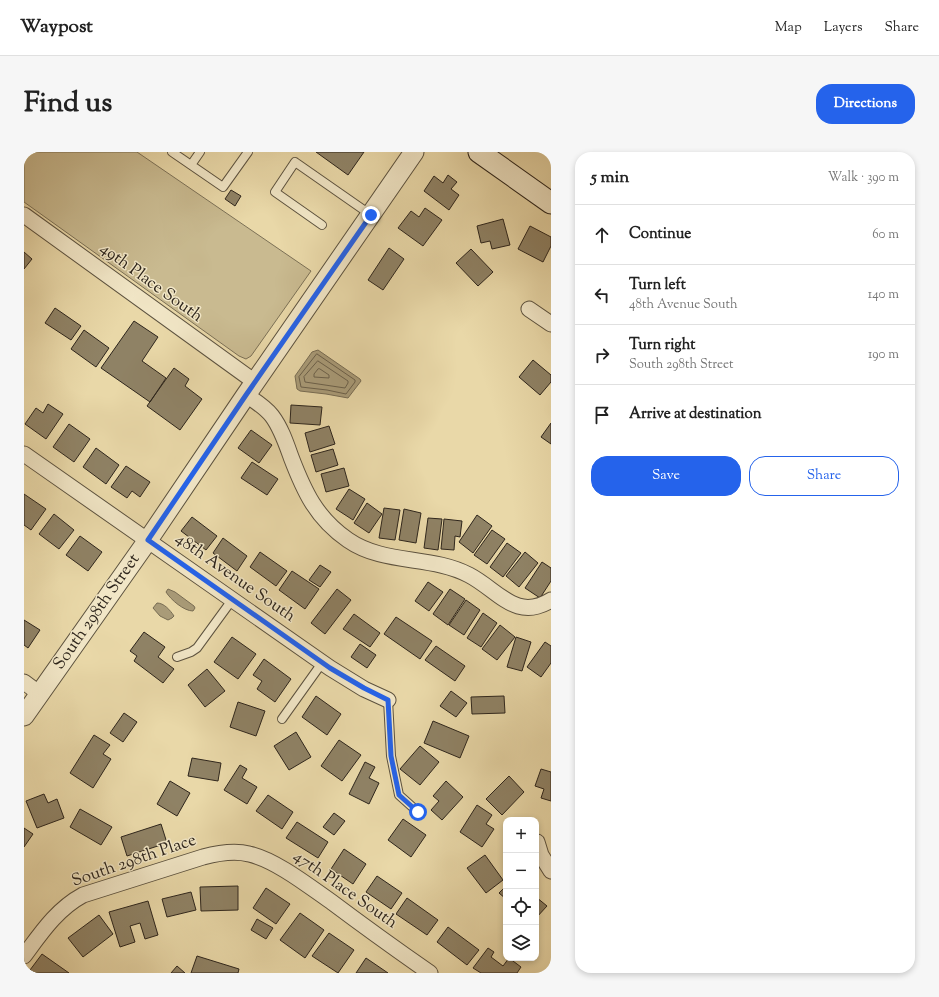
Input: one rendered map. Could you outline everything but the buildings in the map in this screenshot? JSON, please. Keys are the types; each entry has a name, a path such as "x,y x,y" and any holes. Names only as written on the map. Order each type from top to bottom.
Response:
{"main road":[{"path":"479,152 551,203"}],"street":[{"name":"South 298th Street","path":"24,716 148,540 414,152"},
{"name":"49th Place South","path":"24,215 251,389 276,420 309,500 327,523 348,540 366,550 387,556 429,563 461,571 474,577 511,603 523,608 537,607 551,600"},
{"path":"529,308 551,324"},
{"name":"48th Avenue South","path":"24,454 322,663 364,688 388,700"},
{"path":"24,682 40,694"},
{"path":"539,848 541,855 551,871"},
{"name":"South 298th Place","path":"24,956 59,912 72,901 83,895 203,857 217,853 233,852"},
{"name":"47th Place South","path":"233,852 248,853 275,865 310,887 430,973"}],"lane":[{"path":"172,152 223,187 248,152"},
{"path":"191,165 200,152"},
{"path":"322,225 275,192 295,162 371,215"},
{"path":"177,657 197,648 232,600"},
{"path":"282,719 322,663"},
{"path":"388,700 391,756 399,795 418,812"}],"shaded area":[{"path":"24,152 137,152 311,271 251,356 246,359 239,356 24,202"}],"water":[{"path":"318,350 360,379 361,381 348,398 300,391 297,389 295,376 312,352"},
{"path":"168,589 175,592 194,606 195,608 193,611 189,611 174,602 166,592"},
{"path":"157,603 160,603 169,609 174,616 168,620 160,616 153,608"}],"route":[{"path":"371,215 246,395 148,540 342,676 388,700 391,756 399,795 418,812"}]}
